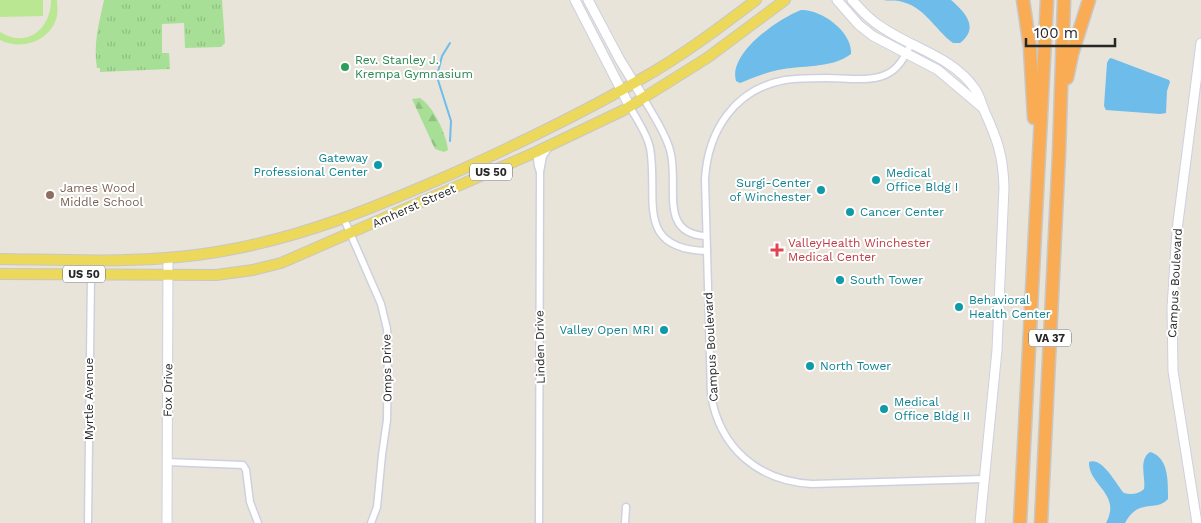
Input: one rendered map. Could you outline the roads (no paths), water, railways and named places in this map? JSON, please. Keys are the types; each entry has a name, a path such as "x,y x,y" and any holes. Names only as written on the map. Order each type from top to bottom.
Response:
{"highway":[{"path":"1023,0 1032,67 1036,196"},
{"name":"VA 37","path":"1020,523 1047,0"},
{"name":"VA 37","path":"1041,523 1059,152 1064,0"},
{"path":"1059,152 1064,98 1072,54 1089,0"}],"main road":[{"name":"Amherst Street","path":"0,259 123,260 168,258 246,247 278,240 344,219 425,186 561,123 622,90 690,48 756,0"},
{"name":"Amherst Street","path":"0,274 216,275 253,270 290,260 519,160 630,107 707,58 785,0"},
{"path":"536,152 539,141 561,123"},
{"path":"519,160 530,150 534,137"},
{"path":"91,274 90,269 93,266 123,260"}],"street":[{"path":"576,0 645,134 650,148 652,211 657,228 666,240 678,247 688,250 707,251"},
{"path":"588,0 660,127 670,150 674,171 676,219 686,232 696,236 706,236"},
{"path":"837,0 859,25 873,36 938,70 983,108"},
{"path":"852,0 876,23 911,44 945,61 967,79 978,92 1000,147 1004,187 997,350 980,523"},
{"name":"Campus Boulevard","path":"1197,523 1174,380 1172,308 1177,230 1201,43"},
{"name":"Campus Boulevard","path":"911,44 897,66 882,76 785,80 760,88 749,94 733,108 718,127 707,157 705,179 712,403 726,437 734,448 749,462 777,478 803,483 984,479"},
{"name":"Linden Drive","path":"539,523 540,172 543,156 550,146"},
{"name":"Linden Drive","path":"536,152 540,172"},
{"name":"Omps Drive","path":"344,219 381,304 387,330 387,420 377,507 371,523"},
{"name":"Fox Drive","path":"167,523 168,258"},
{"name":"Myrtle Avenue","path":"88,523 91,274"},
{"path":"167,462 243,465 246,470 250,502 258,523"},
{"path":"625,523 626,507"}],"water":[{"path":"883,0 951,0 968,20 969,32 960,43 953,43 916,8 899,1"},
{"path":"801,10 818,13 834,23 847,38 851,54 835,62 787,68 740,83 736,81 736,70 740,59 757,38 791,14"},
{"path":"1111,58 1169,80 1166,113 1106,110 1104,106 1107,63"},
{"path":"1150,452 1161,459 1164,465 1168,499 1158,505 1136,510 1125,523 1106,523 1110,513 1110,504 1103,490 1093,477 1089,462 1094,461 1104,467 1124,493 1135,494 1144,489 1143,464 1146,455"}],"waterway":[{"path":"450,43 442,56 438,72 438,80 451,121 450,141"}],"place":[{"name":"Rev. Stanley J. Krempa Gymnasium","path":"345,67"},
{"name":"Gateway Professional Center","path":"378,165"},
{"name":"Medical Office Bldg I","path":"876,180"},
{"name":"Surgi-Center of Winchester","path":"821,190"},
{"name":"James Wood Middle School","path":"50,195"},
{"name":"Cancer Center","path":"850,212"},
{"name":"ValleyHealth Winchester Medical Center","path":"777,250"},
{"name":"South Tower","path":"840,280"},
{"name":"Behavioral Health Center","path":"959,307"},
{"name":"Valley Open MRI","path":"664,330"},
{"name":"North Tower","path":"810,366"},
{"name":"Medical Office Bldg II","path":"884,409"}]}
